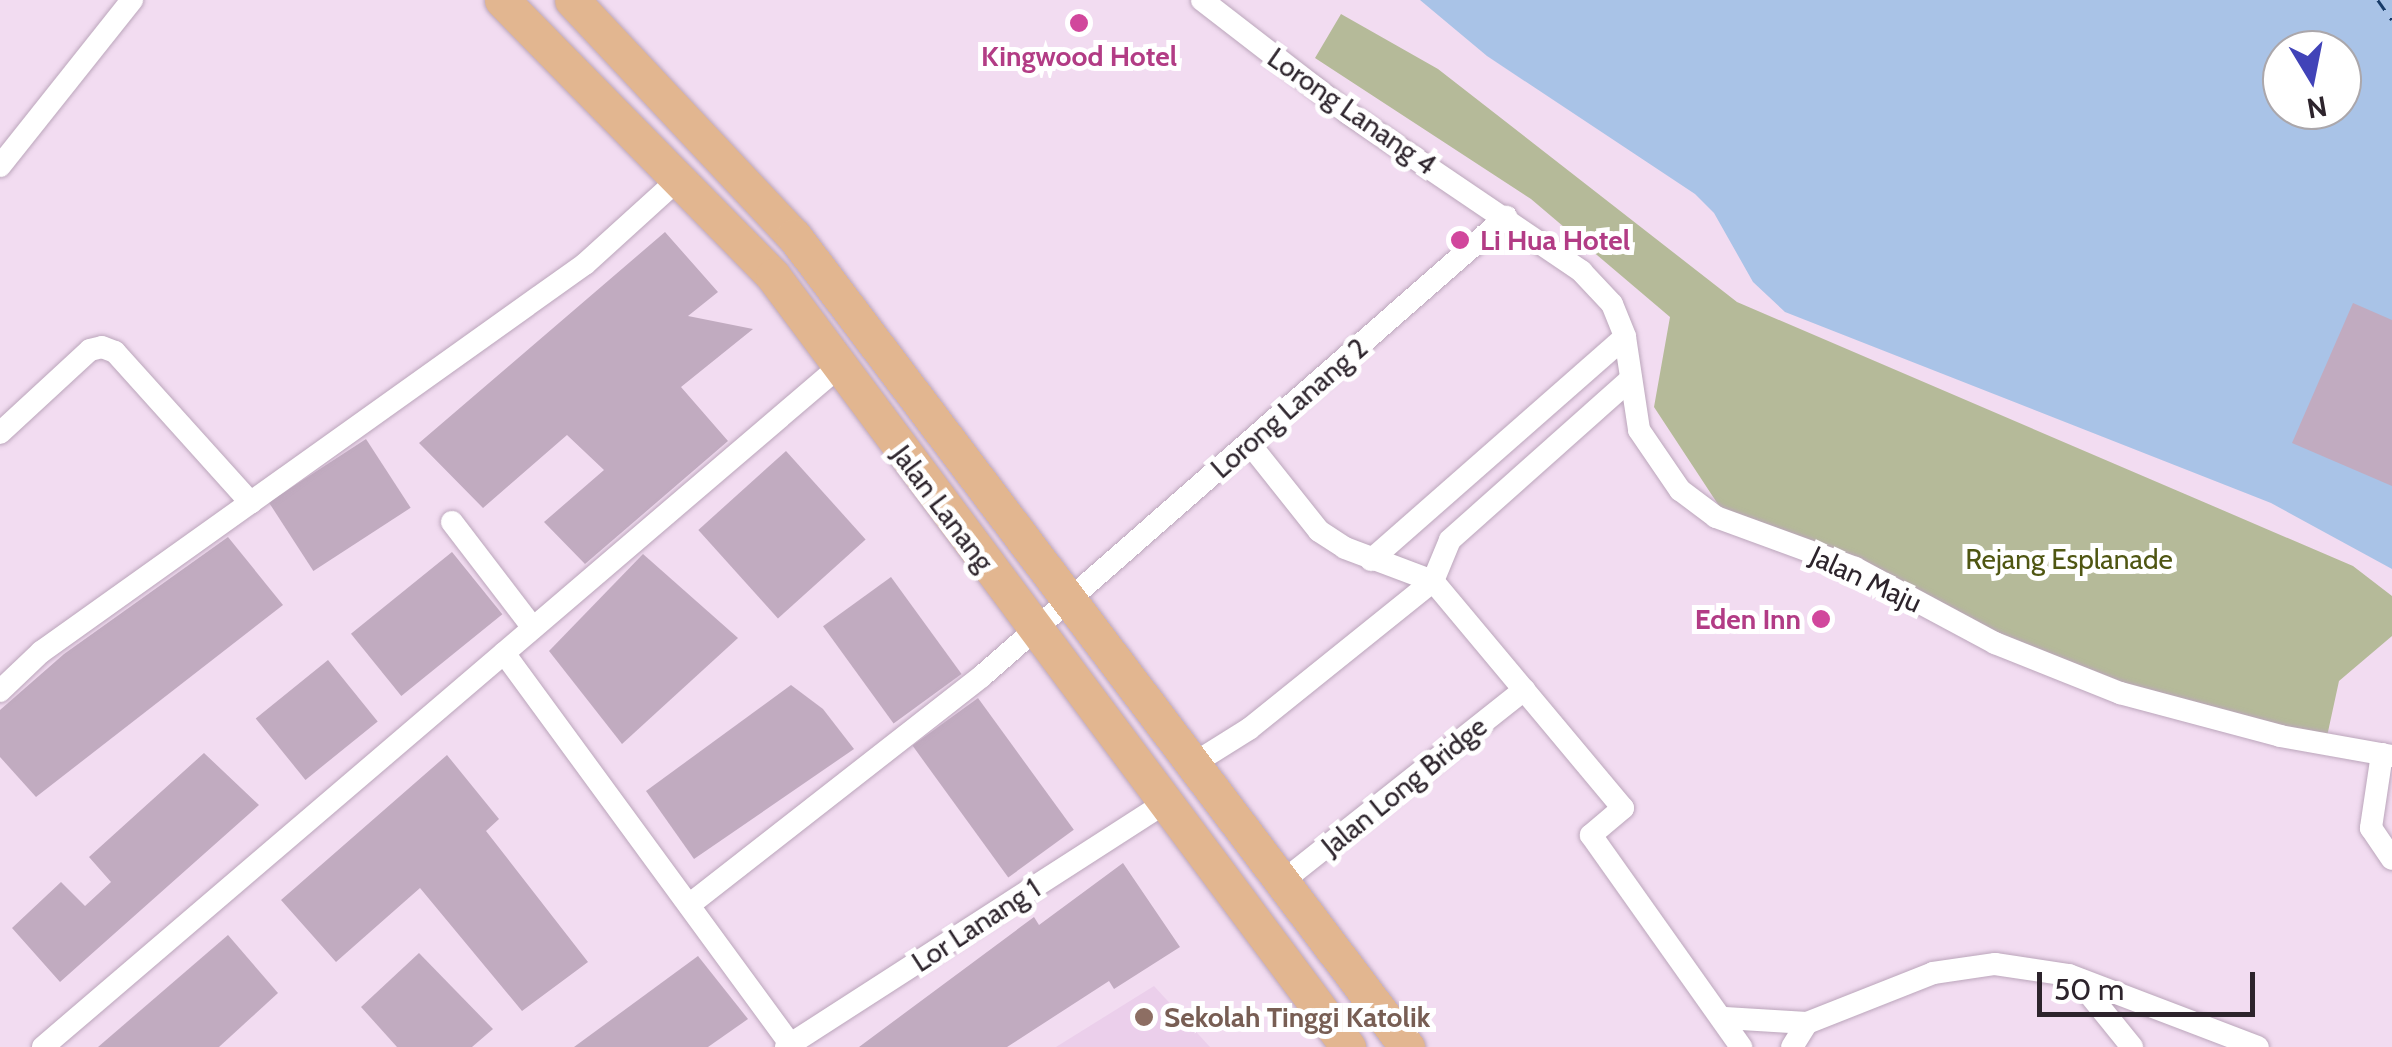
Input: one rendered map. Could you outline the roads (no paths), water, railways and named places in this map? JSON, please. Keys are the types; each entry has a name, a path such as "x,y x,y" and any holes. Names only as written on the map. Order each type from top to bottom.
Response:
{"main road":[{"name":"Jalan Lanang","path":"502,0 681,177 773,276 1348,1047"},
{"name":"Jalan Lanang","path":"572,0 794,236 1407,1047"}],"street":[{"path":"3,155 132,0"},
{"name":"Lorong Lanang 4","path":"1202,0 1348,114 1506,217"},
{"path":"0,691 41,652 585,264 681,177"},
{"name":"Lorong Lanang 2","path":"688,905 1037,630 1506,217"},
{"name":"Jalan Maju","path":"1506,217 1580,271 1612,304 1625,337 1638,430 1680,490 1716,517 1855,568 1995,643 2120,693 2280,736 2387,755"},
{"path":"1370,560 1625,337"},
{"path":"0,433 90,350 102,347 115,352 251,502"},
{"path":"42,1047 840,366"},
{"path":"1193,764 1249,730 1432,581 1450,540 1631,379"},
{"path":"1249,443 1320,530 1370,560 1432,581 1623,808 1591,834 1742,1047"},
{"path":"452,522 533,628"},
{"path":"504,653 788,1046"},
{"name":"Jalan Long Bridge","path":"1284,882 1524,690"},
{"path":"2387,755 2371,828 2392,859"},
{"name":"Lor Lanang 1","path":"788,1046 1166,802"},
{"path":"1724,1018 1807,1023 1960,968 2025,966 2074,977 2236,1045"},
{"path":"2074,977 2132,1047"},
{"path":"1792,1047 1807,1023"}],"water":[{"path":"1420,0 2392,0 2392,569 2271,503 1785,312 1753,282 1714,213 1695,194 1487,56"}],"place":[{"name":"Kingwood Hotel","path":"1079,23"},
{"name":"Li Hua Hotel","path":"1460,240"},
{"name":"Eden Inn","path":"1821,619"},
{"name":"Sekolah Tinggi Katolik","path":"1144,1017"}],"park label":[{"name":"Rejang Esplanade","path":"2069,559"}]}
